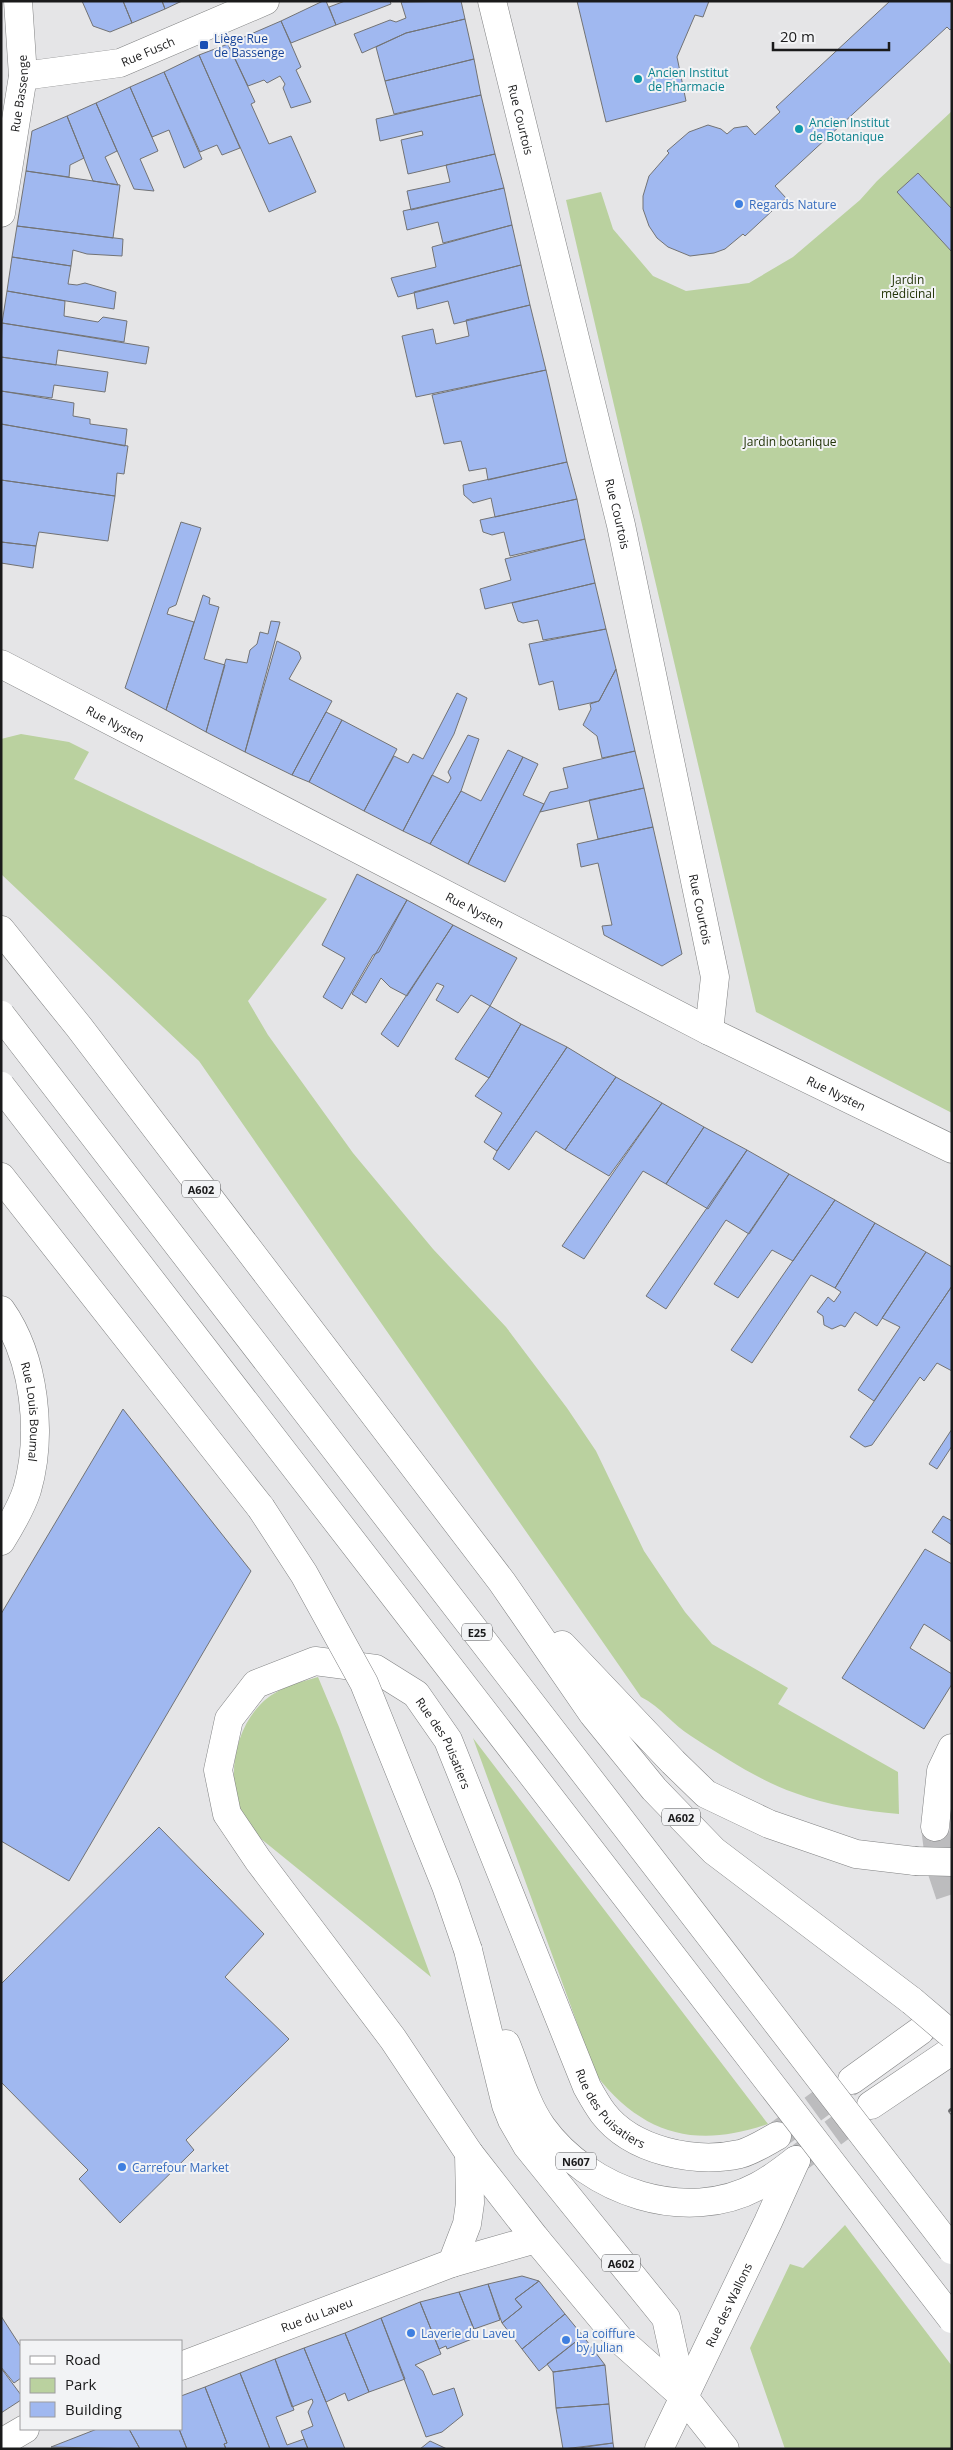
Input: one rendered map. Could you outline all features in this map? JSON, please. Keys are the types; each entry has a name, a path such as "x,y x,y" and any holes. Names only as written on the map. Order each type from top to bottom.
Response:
{"main road":[{"name":"Rue Bassenge","path":"1,213 23,76 18,1"},
{"name":"Rue Fusch","path":"23,76 120,63 265,1"},
{"name":"Rue Courtois","path":"492,1 621,526 715,977 709,1031"},
{"name":"Rue Nysten","path":"1,664 709,1031 952,1149"},
{"name":"A602","path":"1,930 78,1027 502,1582 593,1714 654,1789 714,1851 912,2002 949,2044"},
{"name":"E25","path":"1,1015 952,2250"},
{"path":"1,1086 952,2319"},
{"name":"A602","path":"1,1178 261,1508 304,1574 364,1683 446,1886 468,1950 512,2120 527,2146 666,2318 683,2396"},
{"name":"Rue Louis Boumal","path":"1,1310 12,1326 31,1379 35,1421 27,1489 18,1511 1,1541"},
{"name":"A602","path":"502,1582 673,1762 706,1794 769,1824 856,1854 915,1861 952,1862"},
{"name":"Rue des Puisatiers","path":"725,2449 683,2396 620,2340 469,2153 394,2039 258,1860 227,1814 218,1770 229,1719 256,1684 315,1661 376,1669 416,1694 448,1740 566,2040 587,2087 604,2114 620,2128 650,2146 694,2158 741,2154 778,2136"},
{"path":"935,1826 941,1771 952,1748"},
{"name":"Rue des Wallons","path":"468,1950 530,2106 542,2127 556,2144 596,2176 617,2188 643,2197 671,2202 698,2202 724,2198 758,2186 796,2160 658,2449"},
{"path":"852,2080 920,2031"},
{"path":"871,2105 949,2044"},
{"path":"452,2263 467,2224 470,2203 469,2153"},
{"name":"Rue du Laveu","path":"182,2366 452,2263 536,2238"},
{"path":"1,2443 23,2430"}],"green space":[{"name":"Jardin botanique","path":"952,111 952,1113 756,1012 566,200 601,192 613,229 653,276 686,291 749,283 793,257 860,200 877,181"},
{"path":"21,734 69,742 89,752 74,779 327,899 248,1001 268,1035 353,1153 433,1249 506,1327 567,1408 596,1451 644,1551 685,1612 712,1644 788,1688 778,1704 898,1772 899,1814 833,1804 781,1788 691,1736 655,1706 641,1697 199,1061 1,874 1,739"},
{"path":"318,1677 339,1727 431,1977 260,1838 248,1826 240,1809 235,1793 235,1759 245,1726 254,1712 271,1695 290,1685"},
{"path":"473,1738 768,2124 742,2132 717,2135 694,2135 673,2131 652,2123 633,2111 614,2095 596,2075"},
{"path":"845,2225 952,2366 952,2449 785,2449 750,2348 790,2264 803,2268"}],"building":[{"path":"82,1 123,1 132,23 110,32 93,26"},
{"path":"123,1 162,1 165,9 132,23"},
{"path":"162,1 182,1 165,9"},
{"path":"326,1 336,25 291,43 281,21"},
{"path":"345,1 390,1 391,4 336,25 329,7"},
{"path":"461,1 465,19 406,33 362,53 354,34 390,20 396,22 406,18 401,2"},
{"name":"Ancien Institut de Pharmacie","path":"577,1 709,1 703,17 695,15 677,57 686,101 606,122"},
{"name":"Ancien Institut de Botanique","path":"890,1 952,1 952,28 950,30 947,27 775,186 786,198 745,236 743,234 725,249 714,253 690,256 668,247 657,238 649,226 643,209 643,196 649,176 669,153 667,151 689,132 708,125 721,129 727,134 734,128 747,126 755,135 780,112 776,107"},
{"path":"465,19 474,59 385,81 376,47 406,33"},
{"path":"281,21 301,67 296,70 311,102 291,108 283,88 285,84 280,76 267,83 264,80 248,86 228,44"},
{"path":"228,44 255,102 251,104 269,144 291,136 316,192 269,212 199,55"},
{"path":"199,55 240,148 222,155 217,145 200,152 164,72"},
{"path":"474,59 481,95 394,114 385,81"},
{"path":"164,72 202,159 184,168 169,130 152,137 130,87"},
{"path":"130,87 158,151 140,159 154,191 134,189 96,103"},
{"path":"481,95 495,154 408,174 401,140 423,135 422,131 380,141 376,119"},
{"path":"96,103 117,151 105,157 118,185 93,181 67,116"},
{"path":"67,116 84,158 70,165 69,177 26,171 32,131"},
{"path":"495,154 504,188 411,210 407,191 450,182 446,165"},
{"path":"26,171 120,185 113,238 17,226"},
{"path":"918,173 952,209 952,252 897,192"},
{"path":"504,188 512,225 443,243 438,222 407,230 403,211"},
{"path":"512,225 521,265 398,297 391,278 436,267 432,247"},
{"path":"17,226 123,239 122,256 87,254 73,250 71,266 12,257"},
{"path":"12,257 71,266 68,284 77,285 85,283 116,292 114,309 7,291"},
{"path":"521,265 530,305 454,324 448,301 417,309 414,292"},
{"path":"7,291 65,301 64,316 98,322 103,317 127,321 124,342 2,323"},
{"path":"530,305 546,370 416,397 402,336 433,329 436,344 469,336 466,320"},
{"path":"2,323 149,347 146,364 58,350 56,365 1,357"},
{"path":"1,357 108,372 105,392 54,385 52,398 1,391"},
{"path":"546,370 567,462 488,480 486,468 469,471 461,441 444,444 432,395"},
{"path":"1,391 74,403 73,416 90,419 90,424 127,429 125,446 1,424"},
{"path":"1,424 128,446 124,474 117,473 115,496 1,480"},
{"path":"567,462 577,499 495,517 491,498 473,503 464,495 463,485"},
{"path":"1,480 115,496 108,541 39,532 36,546 1,542"},
{"path":"577,499 585,539 510,556 504,532 492,535 483,532 480,520"},
{"path":"181,522 201,528 176,605 169,608 167,614 194,622 166,710 125,688"},
{"path":"585,539 595,583 485,609 480,589 511,580 505,559"},
{"path":"1,542 36,546 33,568 1,563"},
{"path":"595,583 606,629 543,640 538,620 523,623 518,621 512,603"},
{"path":"203,595 210,598 209,604 219,607 204,659 225,665 206,732 166,710"},
{"path":"271,621 280,622 245,752 206,732 226,659 247,663 250,650 257,644 260,632 268,634"},
{"path":"606,629 616,669 599,701 559,710 553,681 539,685 529,644"},
{"path":"277,641 299,652 301,658 289,679 332,701 292,775 245,752"},
{"path":"616,669 635,751 602,758 597,736 583,725 591,709 590,704 599,701"},
{"path":"457,693 467,698 454,734 403,831 364,811 394,756 408,763 413,754 423,759"},
{"path":"326,712 342,720 309,782 292,775"},
{"path":"342,720 397,749 364,811 309,782"},
{"path":"468,735 479,739 461,791 430,844 403,831 432,775 448,783 451,778 448,772"},
{"path":"508,750 523,757 468,864 430,844 461,791 481,801"},
{"path":"635,751 644,788 540,812 550,792 568,788 563,768"},
{"path":"523,757 538,764 523,795 544,804 505,882 468,864"},
{"path":"644,788 653,827 598,839 589,800"},
{"path":"653,827 682,954 662,966 604,935 602,926 612,925 598,863 581,867 577,844"},
{"path":"357,874 407,900 379,952 373,955 342,1009 323,997 345,958 322,945"},
{"path":"407,900 453,925 407,996 390,987 381,978 366,1003 352,994"},
{"path":"453,925 517,958 490,1006 471,995 458,1013 436,1000 444,986 437,983 398,1047 381,1034"},
{"path":"490,1006 521,1024 489,1078 455,1059"},
{"path":"521,1024 567,1047 497,1151 484,1142 502,1113 475,1096 489,1078"},
{"path":"567,1047 616,1077 565,1150 536,1131 509,1170 493,1159"},
{"path":"616,1077 662,1103 609,1176 565,1150"},
{"path":"662,1103 704,1127 666,1184 643,1171 584,1259 562,1246"},
{"path":"704,1127 747,1150 708,1209 666,1184"},
{"path":"747,1150 789,1174 749,1234 726,1220 666,1309 646,1296"},
{"path":"789,1174 835,1200 793,1261 772,1250 738,1298 714,1284"},
{"path":"835,1200 875,1223 835,1288 811,1275 752,1363 731,1350"},
{"path":"875,1223 926,1252 877,1326 855,1312 845,1327 841,1325 832,1329 824,1325 823,1316 817,1312 828,1297 834,1302 841,1292 835,1288"},
{"path":"926,1252 952,1267 952,1286 874,1401 858,1390 900,1327 882,1318"},
{"path":"952,1286 952,1371 937,1363 924,1381 920,1377 872,1445 865,1447 850,1437"},
{"path":"123,1409 251,1571 69,1881 1,1841 1,1614"},
{"path":"952,1429 952,1446 937,1469 929,1464"},
{"path":"943,1516 952,1521 952,1545 932,1532"},
{"path":"925,1549 952,1564 952,1642 924,1624 910,1648 952,1674 952,1684 924,1729 842,1678"},
{"path":"159,1827 264,1934 225,1977 289,2039 186,2140 194,2150 120,2223 79,2179 88,2170 1,2082 1,1984"},
{"path":"522,2276 539,2281 515,2299 522,2307 502,2323 488,2284"},
{"path":"539,2281 565,2314 522,2349 502,2323 522,2307 515,2299"},
{"path":"488,2284 500,2320 474,2329 459,2292"},
{"path":"459,2292 477,2337 447,2349 446,2346 439,2349 420,2302"},
{"path":"420,2302 441,2354 415,2365 423,2371 433,2395 454,2388 463,2415 442,2432 426,2437 381,2318"},
{"path":"565,2314 583,2336 539,2371 522,2349"},
{"path":"1,2316 20,2345 20,2379 14,2383 1,2367"},
{"path":"381,2318 405,2379 369,2392 345,2333"},
{"path":"345,2333 369,2392 348,2401 345,2393 326,2402 304,2348"},
{"path":"583,2336 605,2365 553,2372 547,2364"},
{"path":"304,2348 345,2449 308,2449 301,2431 313,2426 308,2412 313,2402 312,2399 292,2407 275,2359"},
{"path":"275,2359 294,2410 276,2417 287,2445 304,2439 308,2449 270,2449 240,2373"},
{"path":"605,2365 609,2404 556,2408 553,2372"},
{"path":"1,2368 20,2394 20,2401 1,2413"},
{"path":"240,2373 270,2449 226,2449 224,2444 227,2443 205,2387"},
{"path":"205,2387 227,2443 224,2444 226,2449 187,2449 179,2430 182,2430 182,2396"},
{"path":"609,2404 613,2443 563,2449 556,2408"},
{"path":"94,2430 130,2430 140,2449 51,2447"},
{"path":"130,2430 179,2430 187,2449 140,2449"},
{"path":"430,2441 447,2449 420,2449"},
{"path":"613,2443 614,2449 572,2449"}],"tunnel":[{"path":"935,1827 940,1866 952,1902"},
{"path":"920,2031 952,2008"},
{"path":"779,2134 851,2081"},
{"path":"799,2158 871,2105"}],"place":[{"name":"Liège Rue de Bassenge","path":"204,45"},
{"name":"Ancien Institut de Pharmacie","path":"638,79"},
{"name":"Ancien Institut de Botanique","path":"799,129"},
{"name":"Regards Nature","path":"739,204"},
{"name":"Carrefour Market","path":"122,2167"},
{"name":"Laverie du Laveu","path":"411,2333"},
{"name":"La coiffure by Julian","path":"566,2340"}],"park label":[{"name":"Jardin médicinal","path":"908,286"}]}
